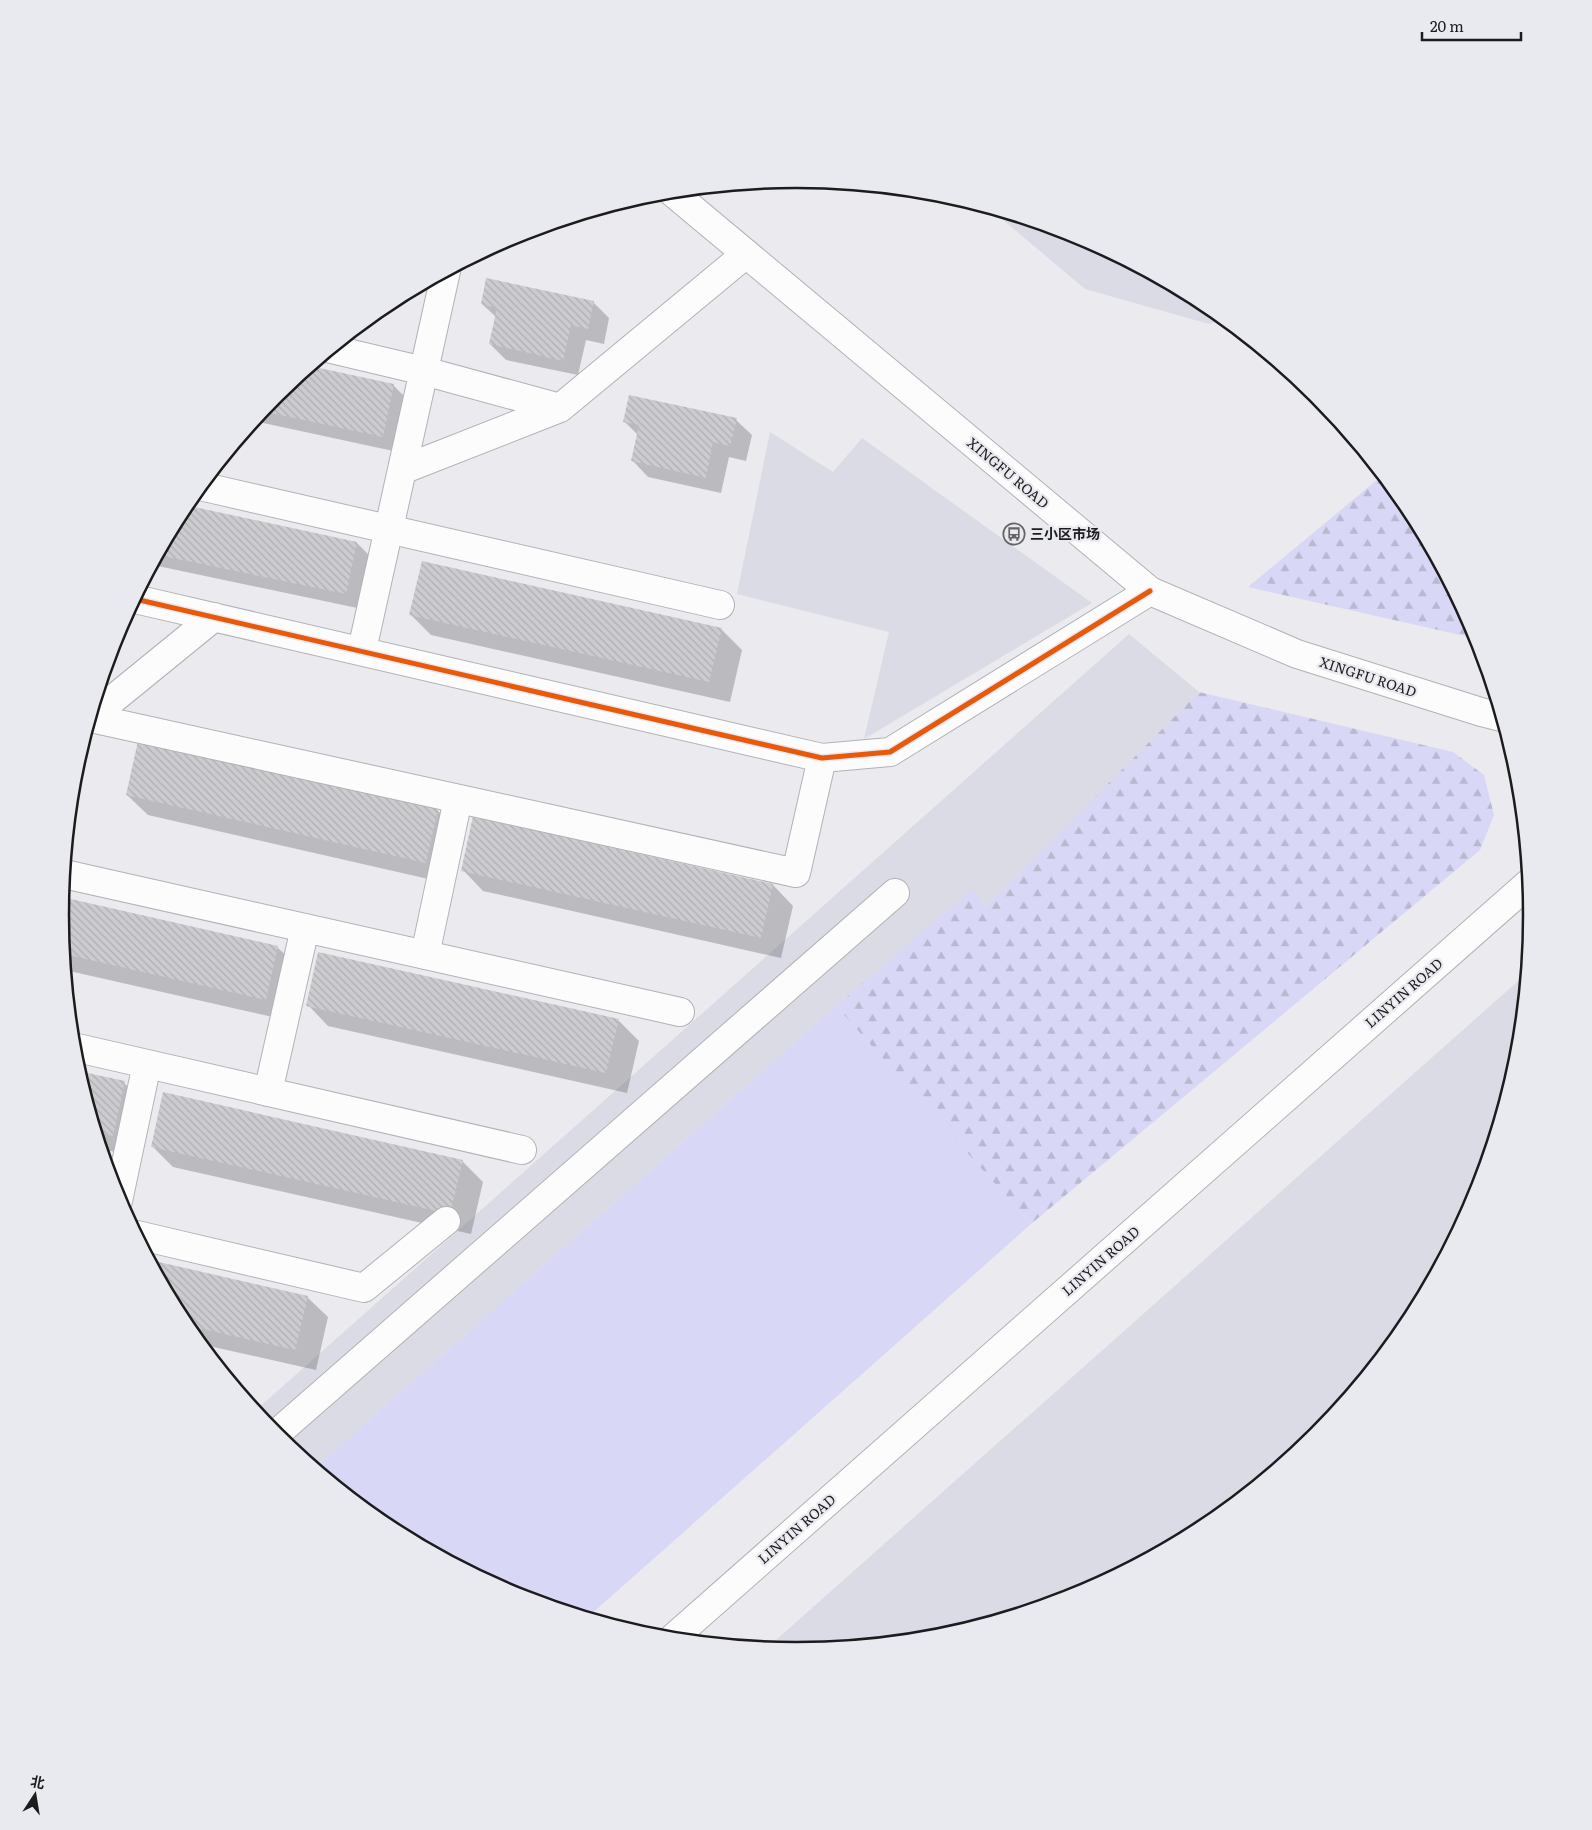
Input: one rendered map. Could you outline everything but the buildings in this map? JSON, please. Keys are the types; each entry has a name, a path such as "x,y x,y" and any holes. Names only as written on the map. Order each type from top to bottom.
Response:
{"main road":[{"name":"XINGFU ROAD","path":"679,198 1150,591 1297,654 1495,715"},
{"path":"402,470 560,408 746,254"},
{"path":"362,650 424,370 438,282"},
{"path":"338,350 424,370 560,408"},
{"path":"208,488 720,605"},
{"path":"141,600 362,650 822,758 890,752 1150,591"},
{"path":"98,712 214,617"},
{"path":"96,719 796,873 822,758"},
{"path":"425,955 458,798"},
{"path":"70,875 680,1012"},
{"name":"LINYIN ROAD","path":"680,1632 1522,889"},
{"path":"282,1429 895,892"},
{"path":"268,1092 304,928"},
{"path":"82,1049 522,1150"},
{"path":"121,1186 147,1064"},
{"path":"144,1237 364,1288 446,1221"}],"shaded area":[{"path":"1000,218 1030,226 1118,263 1160,285 1216,322 1209,324 1085,289"},
{"path":"770,432 833,472 862,438 1092,603 864,739 889,632 737,594"},
{"path":"1129,634 1199,692 985,907 972,890 836,1006 319,1464 260,1406"},
{"path":"1520,979 1509,1057 1498,1103 1485,1149 1448,1237 1426,1279 1401,1319 1373,1358 1343,1395 1276,1462 1200,1520 1160,1545 1074,1587 1030,1604 938,1628 891,1636 844,1641 774,1642"}],"green space":[{"path":"1378,479 1426,551 1468,637 1248,587"},
{"path":"1199,692 1453,752 1484,775 1494,815 1480,850 1031,1224 836,1006 972,889 985,907"},
{"path":"836,1006 1031,1224 593,1613 562,1604 518,1587 432,1545 392,1520 319,1464"}],"cycle path":[{"path":"141,600 822,758 890,752 1150,591"}],"place":[{"name":"三小区市场","path":"1014,534"}]}
